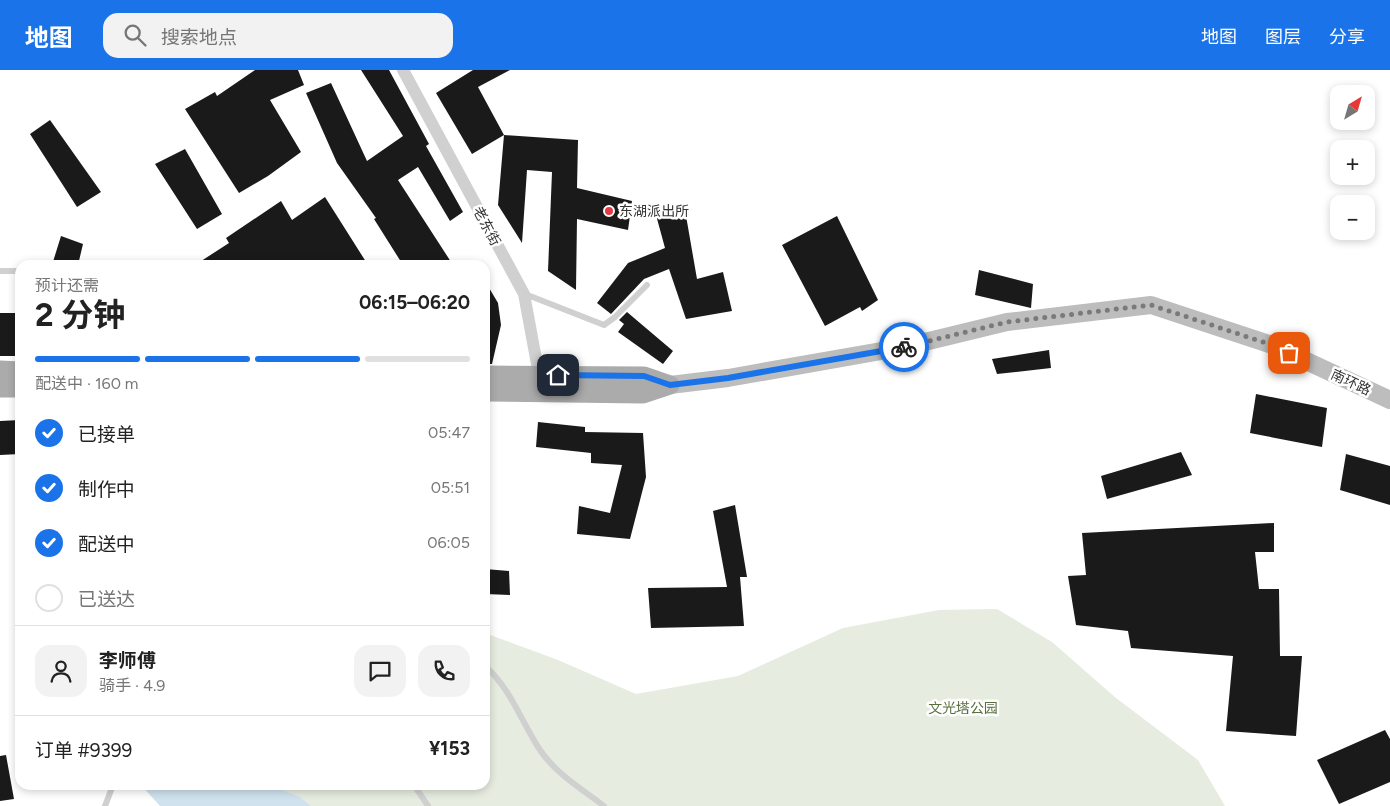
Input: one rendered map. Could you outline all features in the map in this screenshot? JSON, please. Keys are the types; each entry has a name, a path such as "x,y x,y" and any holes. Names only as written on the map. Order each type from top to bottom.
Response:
{"main road":[{"name":"南环路","path":"490,391 539,384 644,376 670,385 728,378 904,347 1007,322 1151,305 1272,345 1390,400"},
{"path":"0,370 15,371"},
{"name":"南环路","path":"490,376 539,384"},
{"path":"0,388 15,388"}],"street":[{"name":"老东街","path":"402,70 524,294 539,384"}],"lane":[{"path":"0,271 15,271"},
{"path":"524,294 604,326 646,285"},
{"path":"490,671 511,695 546,757 557,770 604,806"},
{"path":"105,806 111,790"},
{"path":"417,790 428,806"}],"green space":[{"name":"文光塔公园","path":"997,609 1052,642 1116,698 1198,760 1225,806 311,806 300,798 282,790 490,790 490,635 558,660 636,694 738,676 843,628 939,610"}],"water":[{"path":"146,790 282,790 300,797 311,806 160,806"}],"building":[{"path":"255,70 298,70 304,85 270,100 301,152 268,176 239,193 185,109 215,92 217,96"},
{"path":"361,70 389,70 429,144 426,146 463,212 450,221 418,167 398,180 450,260 400,260 374,219 376,218 337,163 306,93 331,83 367,161 403,136"},
{"path":"473,70 510,70 478,87 504,135 472,154 436,93"},
{"path":"50,120 101,192 77,207 30,134"},
{"path":"504,135 578,140 577,188 632,201 628,230 577,219 576,290 548,271 552,172 527,170 522,243 498,205"},
{"path":"185,149 222,214 197,229 155,164"},
{"path":"325,197 365,260 203,260 229,243 226,238 281,201 292,220"},
{"path":"685,210 697,279 723,272 732,311 686,319 669,269 644,279 611,314 597,303 628,263 665,248 656,215"},
{"path":"837,216 878,300 862,311 860,307 825,326 782,245"},
{"path":"61,236 83,244 79,260 54,260"},
{"path":"979,270 1033,284 1031,308 975,295"},
{"path":"490,289 498,303 501,325 492,364 490,364"},
{"path":"627,312 673,351 663,364 618,332 624,324 619,320"},
{"path":"0,313 15,313 15,356 0,356"},
{"path":"1049,350 1051,368 997,374 992,359"},
{"path":"1256,394 1327,408 1322,447 1250,433"},
{"path":"15,420 15,454 0,455 0,421"},
{"path":"538,422 585,427 585,432 643,433 646,477 630,539 577,534 579,506 610,513 622,465 591,463 591,453 536,447"},
{"path":"1181,452 1192,475 1107,499 1101,476"},
{"path":"1346,454 1390,466 1390,505 1340,490"},
{"path":"735,505 747,577 740,577 744,626 651,628 648,588 727,587 713,511"},
{"path":"1274,523 1274,552 1255,552 1259,589 1279,589 1280,656 1302,656 1296,736 1226,731 1233,656 1131,648 1128,631 1076,625 1068,576 1086,575 1082,533"},
{"path":"490,569 509,571 510,595 490,594"},
{"path":"1385,730 1390,739 1390,782 1339,804 1317,760"},
{"path":"6,755 14,799 0,801 0,756"}],"way so far":[{"path":"904,347 1007,322 1151,305 1272,345 1289,353"}],"place":[{"name":"东湖派出所","path":"609,211"}],"route":[{"path":"558,375 644,376 670,385 728,378 904,347"}]}
